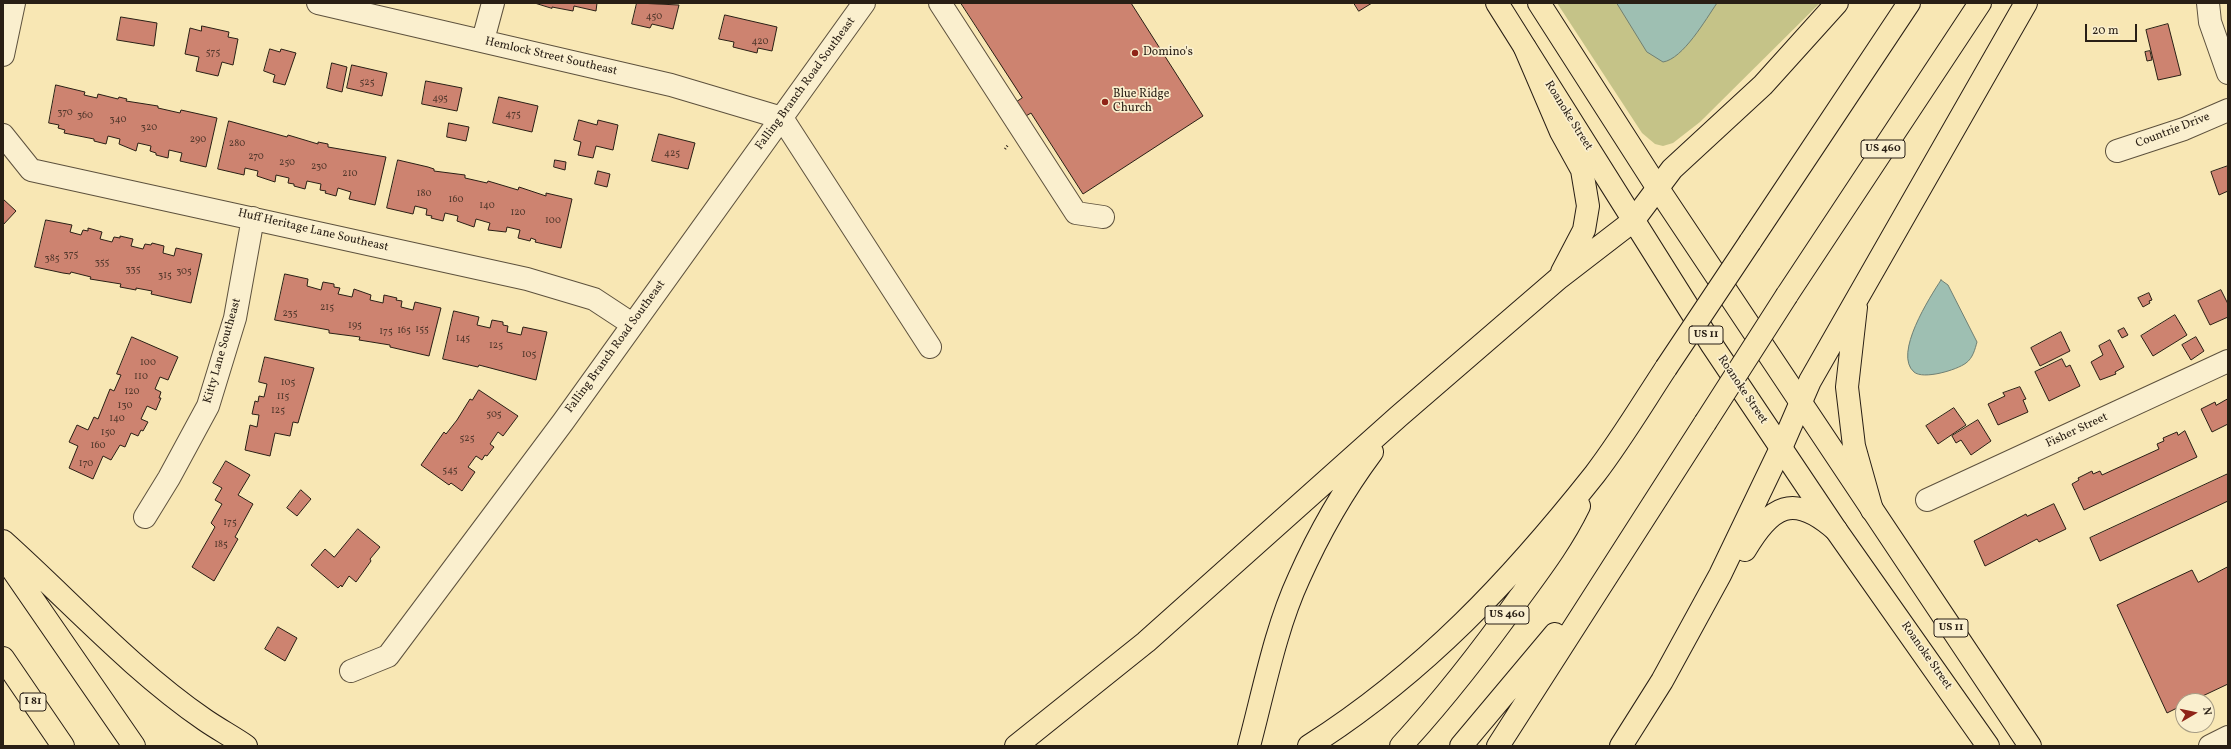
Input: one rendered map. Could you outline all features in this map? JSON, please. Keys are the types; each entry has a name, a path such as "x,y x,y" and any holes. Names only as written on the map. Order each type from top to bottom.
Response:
{"main road":[{"name":"Roanoke Street","path":"1497,3 1633,221 1712,344 1836,530 1988,746"},
{"name":"US 11","path":"1539,3 1800,402 2030,746"},
{"path":"1016,746 1146,642 1399,416 1559,278 1633,221 1672,169 1763,85 1837,3"},
{"name":"US 460","path":"1401,746 1428,717 1501,624 1565,534 1596,472 1909,3"},
{"name":"US 460","path":"1498,746 1787,295 1980,3"},
{"path":"1621,746 1662,681 1720,575 1781,448 1800,402 1858,295 2026,3"},
{"path":"1525,48 1561,132 1582,170 1588,206 1584,230 1559,278"},
{"path":"1858,295 1847,387 1854,446 1872,510"},
{"path":"1249,746 1280,629 1298,578 1344,491 1399,416"},
{"path":"1309,746 1347,722 1406,676 1460,628 1512,573 1596,472"},
{"path":"1720,575 1736,561 1763,522 1781,511 1789,508 1806,510 1816,514 1836,530"},
{"path":"3,541 126,656 160,685 205,720 246,746"},
{"name":"US 460","path":"1461,746 1523,674 1628,542"},
{"path":"3,556 134,746"},
{"name":"I 81","path":"3,658 63,746"},
{"path":"1948,689 1974,705 2005,746"}],"street":[{"path":"3,55 14,3"},
{"name":"Hemlock Street Southeast","path":"318,3 672,85 782,118"},
{"path":"483,40 493,3"},
{"name":"Falling Branch Road Southeast","path":"351,671 388,656 563,422 864,3"},
{"path":"940,3 1076,213 1103,217"},
{"path":"2208,3 2210,22 2228,73"},
{"name":"Countrie Drive","path":"2117,151 2184,129 2228,110"},
{"path":"782,118 930,348"},
{"name":"Huff Heritage Lane Southeast","path":"3,135 31,170 527,279 594,298 632,324"},
{"name":"Kitty Lane Southeast","path":"145,517 169,478 208,406 235,318 253,218"},
{"name":"Fisher Street","path":"1927,500 2228,361"},
{"path":"2210,746 2228,737"}],"shaded area":[{"path":"1557,3 1820,3 1700,122 1673,143 1663,146 1655,144 1642,133"},
{"path":"1617,3 1717,3 1686,46 1671,59 1663,62 1647,52"},
{"path":"1941,280 1948,285 1977,342 1970,359 1962,366 1932,375 1918,374 1914,372 1909,364 1908,352 1910,339 1922,312"}],"building":[{"path":"535,3 597,3 596,11 574,6 573,11 552,8"},
{"path":"637,3 679,5 673,29 652,24 650,28 632,24"},
{"name":"Blue Ridge Church","path":"961,3 1131,3 1203,116 1083,194 1031,113 1019,120 1010,106 1022,98"},
{"path":"1354,3 1372,3 1359,11"},
{"path":"725,15 777,27 772,51 758,48 757,53 733,47 734,42 719,39"},
{"path":"121,17 157,23 154,46 117,40"},
{"path":"2168,24 2181,75 2158,80 2146,30"},
{"path":"202,26 229,32 228,37 238,39 233,65 222,62 218,76 196,71 199,57 185,54 190,28 201,31"},
{"path":"270,49 280,52 281,49 296,53 285,85 273,82 275,75 264,71"},
{"path":"2150,51 2152,60 2147,61 2145,52"},
{"path":"332,63 347,67 342,92 327,88"},
{"path":"352,65 387,73 382,96 347,88"},
{"path":"426,81 462,88 457,111 422,104"},
{"path":"56,85 85,92 84,95 97,98 98,94 118,99 119,97 127,99 126,101 158,106 158,108 180,113 181,110 217,118 206,167 180,161 182,153 169,150 168,158 156,155 156,153 150,151 151,146 138,143 136,151 119,144 120,139 108,136 106,144 94,141 94,139 64,133 65,130 58,128 59,125 49,123"},
{"path":"499,97 538,106 532,132 493,123"},
{"path":"579,120 597,125 598,120 618,125 613,150 596,146 593,158 578,155 581,142 574,140"},
{"path":"229,121 287,137 288,135 318,144 318,142 328,144 328,147 386,157 375,205 349,199 351,192 338,188 336,196 325,193 326,191 320,190 321,184 307,181 305,189 288,183 289,178 276,175 275,182 257,176 258,171 245,168 244,175 218,169"},
{"path":"449,123 469,127 466,141 447,137"},
{"path":"659,134 695,143 688,169 652,161"},
{"path":"398,160 428,167 434,169 434,171 465,175 465,178 487,183 488,181 518,190 519,187 546,196 546,193 572,199 561,248 535,242 536,240 531,238 530,241 518,238 520,230 507,227 506,232 488,230 490,223 476,219 474,227 457,221 458,216 445,213 443,221 431,218 432,216 426,215 427,209 415,206 413,214 387,208"},
{"path":"555,160 566,162 565,170 554,167"},
{"path":"2228,166 2228,191 2219,195 2211,172"},
{"path":"598,171 610,174 607,187 595,184"},
{"path":"3,199 16,211 3,225"},
{"path":"46,220 72,225 70,232 81,235 83,230 88,231 88,228 102,232 100,239 112,242 114,237 120,238 120,236 133,239 131,246 143,249 145,244 151,245 152,243 164,246 163,253 174,256 176,248 202,254 191,303 151,294 152,291 120,287 121,284 90,279 91,277 71,272 70,274 35,267"},
{"path":"285,274 308,279 307,286 321,290 323,282 334,284 334,287 340,288 338,294 352,297 354,289 371,295 370,300 383,303 384,295 397,298 396,300 402,301 401,307 413,310 415,302 441,308 429,356 390,347 390,345 359,340 360,337 329,333 329,330 275,320"},
{"path":"2221,290 2228,304 2228,317 2210,325 2198,301"},
{"path":"2149,293 2152,300 2143,307 2138,298"},
{"path":"454,311 479,317 477,325 490,328 492,320 503,322 503,325 508,326 507,332 521,335 523,327 547,332 536,380 479,365 478,367 443,359"},
{"path":"2175,315 2187,335 2153,356 2141,336"},
{"path":"2124,328 2128,335 2122,338 2118,331"},
{"path":"2061,332 2070,351 2040,366 2031,348"},
{"path":"132,337 178,357 168,380 160,377 155,389 161,392 159,398 161,398 156,410 147,406 141,419 148,422 143,431 141,430 138,436 131,433 125,447 120,445 111,460 103,456 93,479 69,468 78,446 69,442 77,425 88,430 94,417 98,419 110,389 114,391 121,375 117,374"},
{"path":"2196,337 2204,351 2191,360 2182,345"},
{"path":"2110,340 2124,367 2115,372 2116,374 2100,380 2091,362 2103,355 2099,346"},
{"path":"265,357 314,368 298,423 293,422 290,436 275,433 270,456 245,450 250,425 257,427 259,415 252,414 255,401 258,402 259,396 264,397 267,384 259,382"},
{"path":"2062,359 2066,367 2070,365 2080,386 2049,401 2035,372"},
{"path":"2020,387 2026,399 2023,400 2028,412 1998,425 1988,404 2005,396 2003,393"},
{"path":"479,390 518,416 503,436 498,432 490,444 494,447 487,456 485,455 482,460 476,456 468,467 475,472 462,491 451,483 449,485 421,465 444,432 446,434 470,399 472,400"},
{"path":"2228,399 2228,424 2212,432 2201,409 2215,402 2216,405"},
{"path":"1954,408 1966,425 1938,444 1926,426"},
{"path":"1978,420 1991,441 1971,455 1961,440 1956,443 1952,436"},
{"path":"2185,431 2197,457 2084,510 2072,484 2079,480 2078,478 2092,471 2093,474 2100,471 2102,475 2159,449 2157,444 2164,441 2163,438 2177,432 2178,435"},
{"path":"226,461 250,475 238,495 253,504 235,537 238,539 214,581 192,567 215,527 211,523 222,504 215,500 222,488 213,483"},
{"path":"2228,474 2228,501 2100,561 2090,538"},
{"path":"301,490 311,499 297,516 287,508"},
{"path":"2054,504 2066,529 2039,542 2037,539 1985,566 1974,541 2026,514 2027,516"},
{"path":"358,529 380,547 370,559 371,561 356,582 349,576 342,587 341,585 338,588 311,565 325,549 334,557"},
{"path":"2228,567 2228,684 2209,693 2175,693 2175,709 2167,713 2117,605 2192,570 2198,582"},
{"path":"278,627 297,638 285,661 265,649"}],"place":[{"name":"Domino's","path":"1135,53"},
{"name":"Blue Ridge Church","path":"1105,102"}]}
